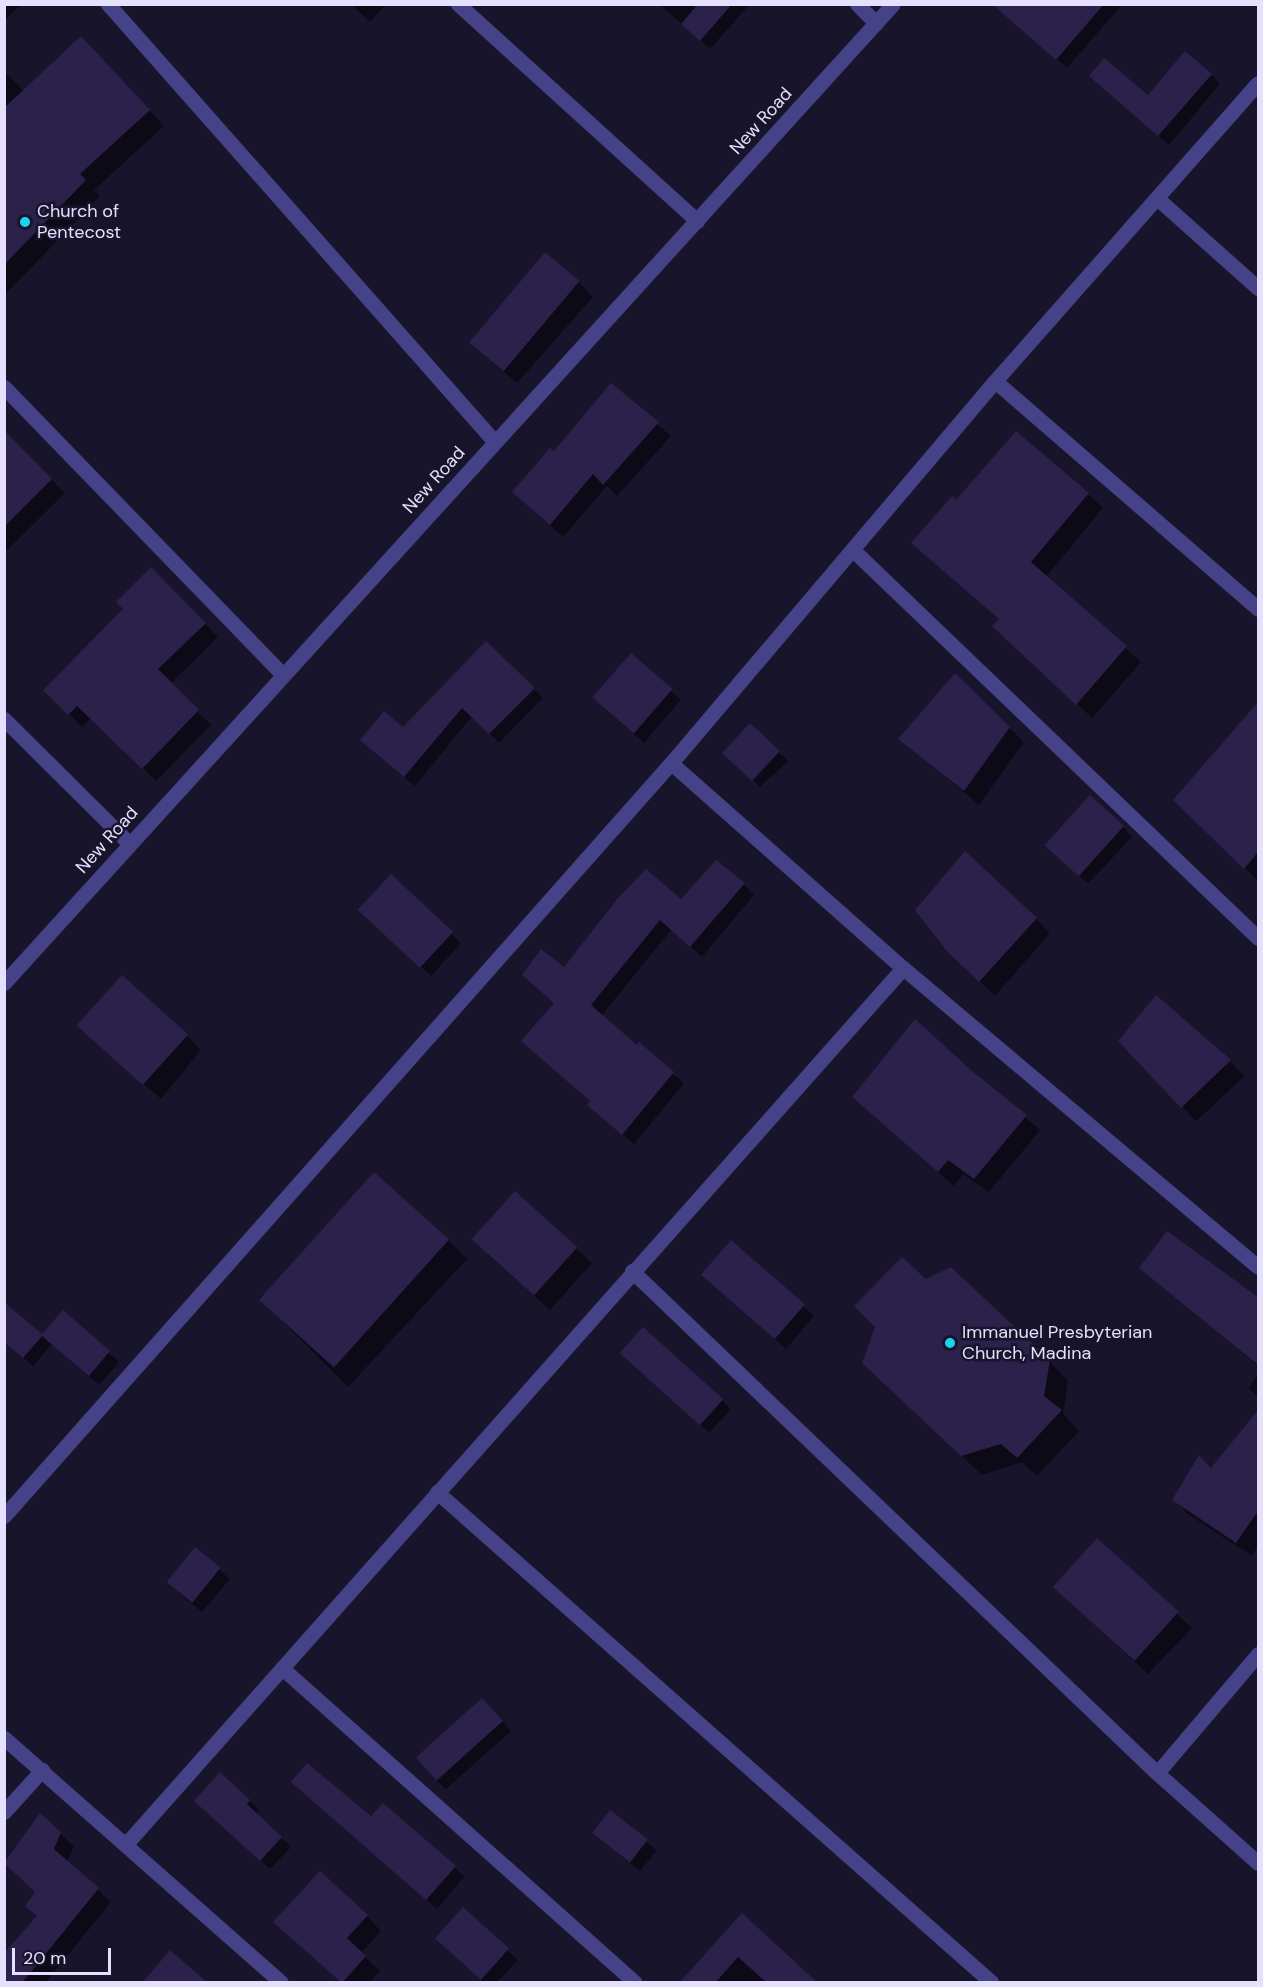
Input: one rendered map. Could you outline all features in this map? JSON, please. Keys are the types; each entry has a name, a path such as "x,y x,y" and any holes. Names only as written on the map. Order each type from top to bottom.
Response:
{"street":[{"path":"108,4 495,442"},
{"path":"458,4 697,221"},
{"path":"857,4 876,23"},
{"name":"New Road","path":"4,983 893,4"},
{"path":"4,1516 671,763 995,381 1258,83"},
{"path":"1158,199 1258,288"},
{"path":"995,381 1258,609"},
{"path":"4,387 283,675"},
{"path":"853,550 1258,938"},
{"path":"4,719 130,844"},
{"path":"671,763 903,968 1258,1267"},
{"path":"126,1844 903,968"},
{"path":"632,1271 1157,1773 1258,1863"},
{"path":"436,1492 991,1983"},
{"path":"1157,1773 1258,1654"},
{"path":"282,1668 635,1983"},
{"path":"4,1738 281,1983"},
{"path":"4,1812 42,1770"}],"building":[{"path":"698,4 732,4 700,41 681,24"},
{"path":"992,4 1104,4 1056,60"},
{"path":"81,36 150,110 80,174 86,180 4,265 4,108"},
{"path":"1185,51 1212,74 1158,136 1089,76 1104,58 1148,95"},
{"path":"545,252 579,281 504,371 469,342"},
{"path":"611,383 659,422 603,485 593,474 550,525 512,492 550,448 554,451"},
{"path":"4,430 52,479 4,527"},
{"path":"1016,431 1089,493 1031,562 1127,646 1076,705 992,626 999,619 911,543 952,496 956,500"},
{"path":"151,567 206,623 158,669 199,710 142,769 77,706 68,715 43,690 123,609 116,602"},
{"path":"486,641 535,688 489,734 462,708 404,777 360,740 384,711 403,727"},
{"path":"631,653 673,689 634,734 592,698"},
{"path":"955,673 1010,727 964,791 898,739"},
{"path":"1258,702 1258,852 1244,869 1173,800"},
{"path":"750,723 780,751 752,781 722,753"},
{"path":"1090,795 1124,826 1079,876 1044,846"},
{"path":"965,851 1037,918 979,982 946,950 915,910"},
{"path":"716,860 745,883 690,947 660,920 591,1005 637,1045 639,1042 674,1072 622,1135 587,1105 590,1101 521,1041 554,1003 522,975 541,949 564,967 618,898 646,869 681,899"},
{"path":"391,874 453,932 420,968 358,910"},
{"path":"122,975 188,1035 143,1085 76,1026"},
{"path":"1156,995 1231,1060 1181,1108 1118,1041"},
{"path":"915,1019 972,1071 1027,1115 974,1179 948,1160 938,1172 852,1097"},
{"path":"374,1172 449,1240 334,1367 259,1300"},
{"path":"515,1191 577,1247 534,1296 472,1239"},
{"path":"1167,1231 1258,1297 1258,1365 1139,1268"},
{"path":"731,1240 805,1304 775,1339 701,1275"},
{"name":"Immanuel Presbyterian Church, Madina","path":"902,1257 926,1279 951,1267 1050,1360 1044,1396 1062,1410 1017,1458 1001,1444 961,1456 862,1363 875,1327 854,1306"},
{"path":"4,1302 42,1334 63,1310 110,1351 89,1376 42,1336 23,1358 4,1342"},
{"path":"643,1327 723,1399 700,1425 620,1353"},
{"path":"1258,1410 1258,1511 1236,1543 1172,1500 1199,1455 1211,1468"},
{"path":"1097,1538 1179,1612 1135,1661 1053,1587"},
{"path":"195,1547 221,1568 192,1603 167,1582"},
{"path":"482,1698 503,1721 437,1781 416,1758"},
{"path":"307,1763 371,1816 383,1803 456,1866 426,1900 291,1782"},
{"path":"220,1772 250,1800 247,1804 282,1837 260,1861 194,1801"},
{"path":"610,1810 648,1840 630,1862 592,1833"},
{"path":"40,1813 61,1832 54,1849 99,1888 22,1983 4,1983 4,1953 37,1916 25,1906 35,1892 4,1863"},
{"path":"320,1871 368,1915 347,1938 366,1956 342,1983 273,1922"},
{"path":"463,1907 509,1948 481,1980 435,1938"},
{"path":"742,1913 818,1983 767,1983 738,1957 715,1983 679,1983"},
{"path":"170,1950 208,1983 142,1983"}],"place":[{"name":"Church of Pentecost","path":"25,222"},
{"name":"Immanuel Presbyterian Church, Madina","path":"950,1343"}]}
